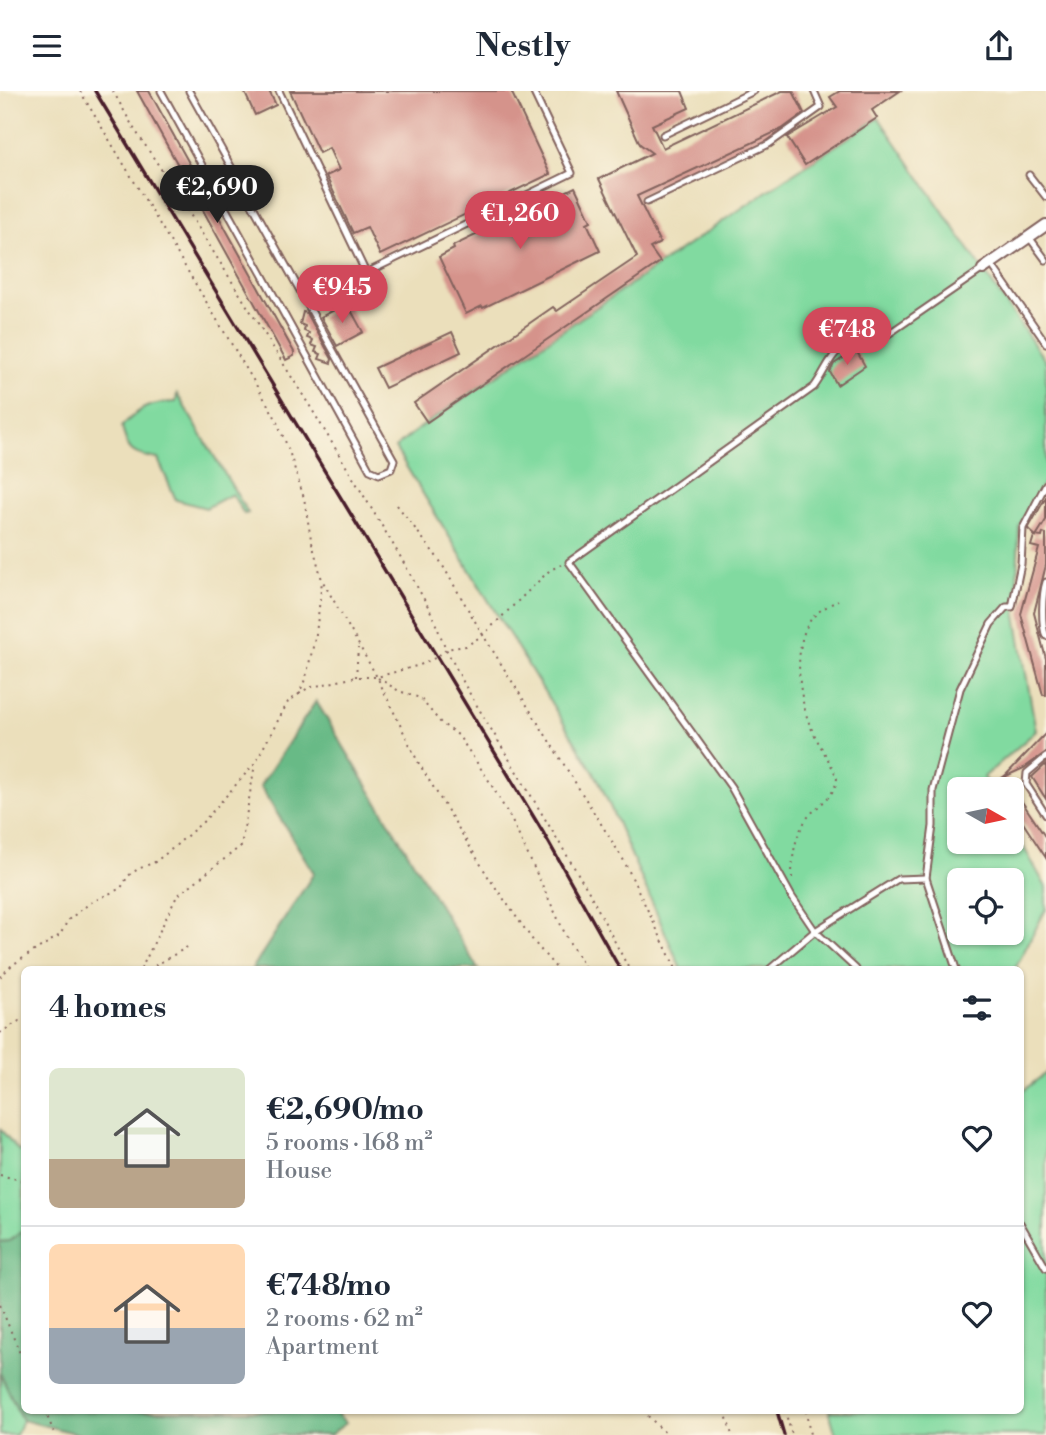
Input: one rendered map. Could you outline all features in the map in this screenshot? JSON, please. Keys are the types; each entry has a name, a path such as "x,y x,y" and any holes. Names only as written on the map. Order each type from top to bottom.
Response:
{"street":[{"path":"987,267 1046,225"}],"lane":[{"path":"161,91 370,470 379,474 391,469 394,460 189,91"},
{"path":"279,91 366,273 572,173 533,91"},
{"path":"663,135 754,91"},
{"path":"647,202 734,161 788,131 821,107 814,91"},
{"path":"1029,175 1046,197"},
{"path":"1029,237 1046,261"},
{"path":"853,966 815,931 792,897 731,787 569,562 814,387 834,354 841,348 850,345 868,348 987,267 1046,343"},
{"path":"955,966 926,878 933,826 933,790 960,689 991,624 1006,607 1012,607 1021,564 1023,528 1046,484"},
{"path":"1046,582 1043,590 1043,629 1046,636"},
{"path":"1046,757 1027,773 1026,784 1046,815"},
{"path":"773,966 815,931 898,879 926,878"},
{"path":"1024,1230 1046,1268"}],"path":[{"path":"80,91 274,415 304,498 322,580 347,619 418,762 489,878 554,966"},
{"path":"113,91 133,127 172,184 312,408 400,556 430,610 467,689 589,892 627,966"},
{"path":"397,505 440,561 622,859 675,966"},
{"path":"299,694 308,688 356,677 377,677 420,665 446,649 466,646 483,635 550,570 569,562"},
{"path":"0,977 12,965 60,935 68,920 90,903 121,888 128,876 155,862 173,848 205,820 255,763 288,702 296,699 306,677 316,634 322,580"},
{"path":"792,897 792,859 796,839 805,821 831,795 837,778 808,719 800,685 799,657 804,632 814,615 838,600"},
{"path":"356,677 359,647"},
{"path":"377,677 399,691 421,698 440,723 457,735 488,779 511,820 568,940 584,966"},
{"path":"142,966 177,897 241,846 255,763"},
{"path":"154,966 189,946"},
{"path":"0,1033 21,1021"},
{"path":"0,1175 21,1180"},
{"path":"0,1305 21,1356"},
{"path":"46,1414 55,1435"},
{"path":"646,1414 667,1435"},
{"path":"725,1414 732,1435"},
{"path":"786,1414 792,1435"},
{"path":"806,1414 810,1435"}],"green space":[{"path":"879,118 1046,362 1046,479 1019,526 1016,616 1036,731 984,777 947,777 947,854 1024,854 1024,848 1046,887 1046,909 1017,966 680,966 599,781 395,448 414,432 789,176"},
{"path":"177,394 248,513 244,514 232,494 206,508 176,500 158,459 137,454 126,442 122,426 146,407 176,402"},
{"path":"316,701 476,966 254,966 314,873 260,786"},
{"path":"1046,1073 1046,1435 836,1435 830,1414 1024,1414 1024,1090"},
{"path":"0,1129 21,1151 21,1232 9,1241 0,1242"},
{"path":"21,1232 21,1414 337,1414 346,1423 330,1435 82,1435 22,1420 0,1373 0,1242 9,1241"},
{"path":"0,1373 22,1420 16,1435 0,1435"}],"building":[{"path":"137,91 149,91 294,356 286,360"},
{"path":"244,91 269,91 276,105 255,115"},
{"path":"290,91 511,91 550,174 380,255 367,227 353,233 326,176 339,170 329,148 319,153"},
{"path":"616,91 682,91 689,108 652,125 663,148 782,91 793,91 804,113 782,129 637,196 660,243 650,248 660,262 427,422 414,403 553,307 557,311 637,257 599,179 652,153 640,144"},
{"path":"840,91 900,91 872,110 877,118 805,165 787,137 837,107 830,97"},
{"path":"575,187 591,221 587,223 600,251 466,314 439,257 454,249 453,246"},
{"path":"347,303 363,332 337,346 321,317"},
{"path":"303,312 307,313 332,359 331,363 319,359 321,354 315,352 317,347 311,345 313,340 307,338 309,333 304,331 305,326 300,324"},
{"path":"452,332 461,352 385,388 375,368"},
{"path":"856,350 865,366 837,385 830,372 834,364"},
{"path":"1046,497 1046,520 1036,536 1028,529"},
{"path":"1043,533 1046,534 1046,565 1034,613 1046,659 1046,695 1043,695 1021,614 1039,548 1031,546 1034,536 1042,537"},
{"path":"1046,733 1046,752 1024,768 1004,777"},
{"path":"1046,764 1046,799 1032,777"},
{"path":"1024,805 1046,838 1046,858 1024,824"}],"railway":[{"path":"95,91 544,834 618,966"},
{"path":"778,1414 784,1435"}]}
